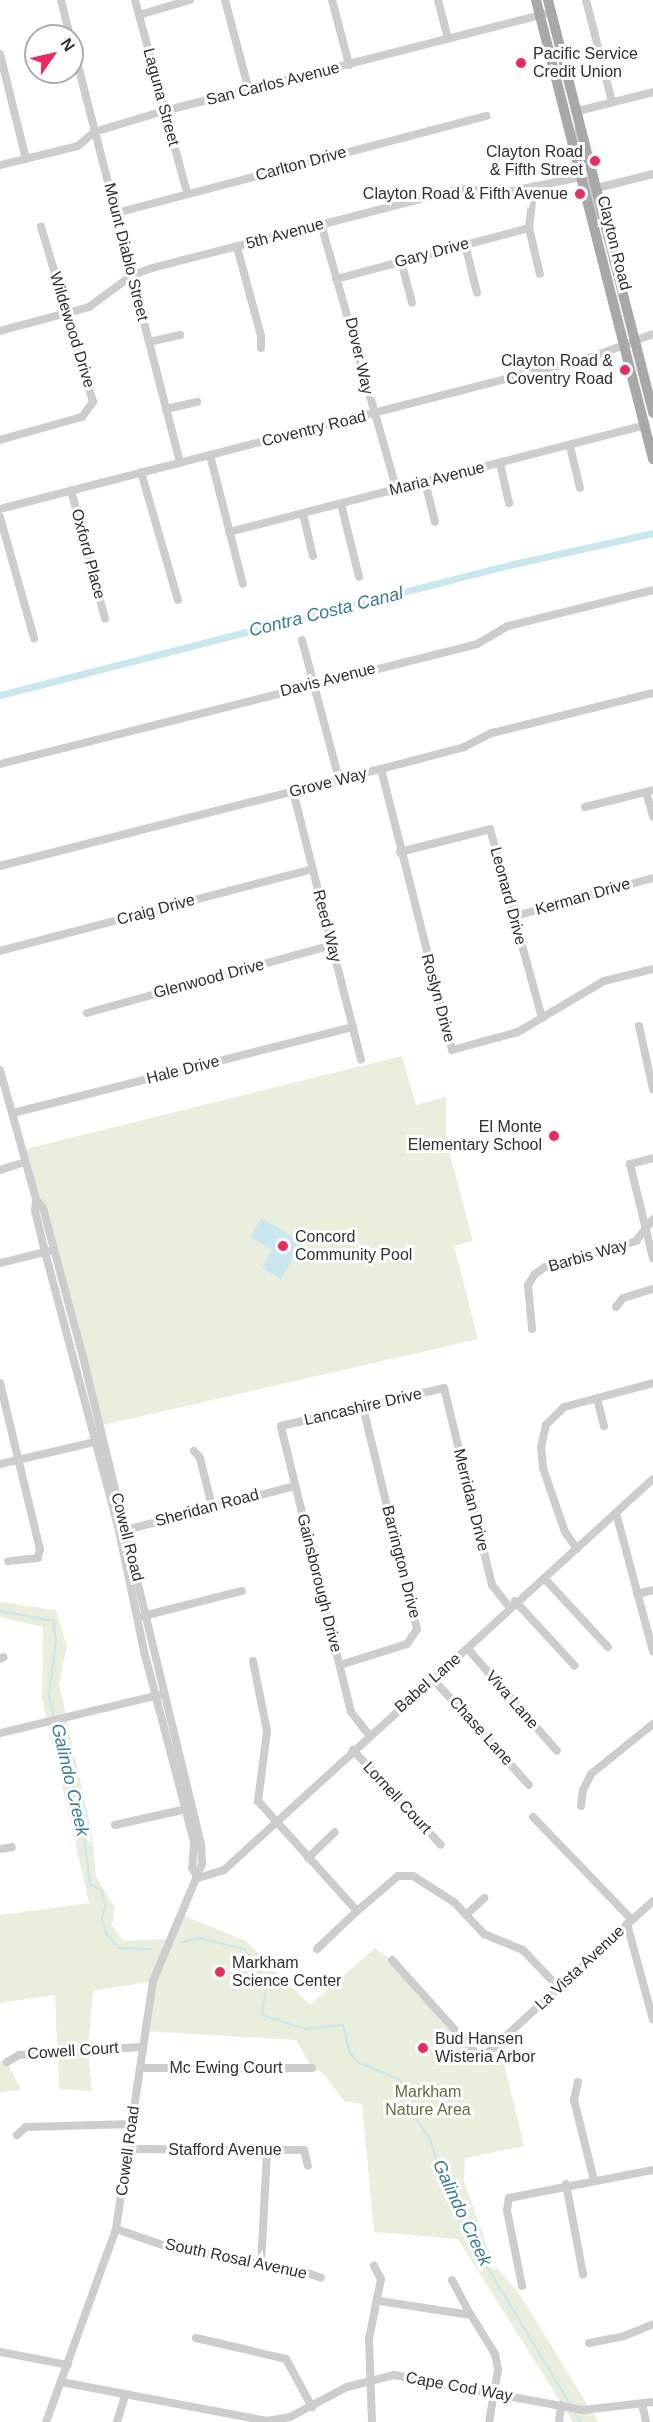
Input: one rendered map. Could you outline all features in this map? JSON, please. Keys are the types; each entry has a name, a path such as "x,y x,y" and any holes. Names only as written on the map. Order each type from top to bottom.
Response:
{"main road":[{"name":"Clayton Road","path":"536,0 581,177 653,413"},
{"name":"Clayton Road","path":"548,0 606,227 653,459"}],"street":[{"path":"61,0 67,24"},
{"name":"Laguna Street","path":"135,0 187,194"},
{"path":"139,15 190,0"},
{"path":"225,0 249,91"},
{"path":"332,0 349,64"},
{"path":"438,0 448,39"},
{"path":"586,0 612,102"},
{"name":"San Carlos Avenue","path":"0,165 78,146 94,132 164,111 551,13"},
{"path":"0,54 26,159"},
{"name":"Mount Diablo Street","path":"82,84 180,462"},
{"path":"578,111 653,92"},
{"name":"Carlton Drive","path":"116,213 486,116"},
{"path":"581,124 577,136 584,166 581,177 589,183 597,214 606,227"},
{"path":"597,188 653,174"},
{"name":"5th Avenue","path":"0,331 66,314 99,302 131,276 321,224 459,189 507,192 581,177"},
{"path":"534,186 529,228 540,274"},
{"name":"Dover Way","path":"321,224 336,279 344,295 373,414 380,424 396,488"},
{"name":"Wildewood Drive","path":"0,440 82,417 90,410 92,395 41,227"},
{"name":"Gary Drive","path":"336,279 529,228"},
{"path":"465,244 477,293"},
{"path":"237,247 261,336 261,348"},
{"path":"401,261 412,303"},
{"name":"Coventry Road","path":"0,508 373,414 653,334"},
{"path":"149,342 180,335"},
{"path":"166,409 197,402"},
{"name":"Maria Avenue","path":"229,532 645,425"},
{"path":"570,446 580,488"},
{"path":"210,455 243,584"},
{"path":"500,463 509,503"},
{"path":"141,472 178,600"},
{"path":"425,482 435,522"},
{"name":"Oxford Place","path":"71,490 105,619"},
{"path":"341,504 359,577"},
{"path":"303,514 313,556"},
{"path":"0,517 34,638"},
{"name":"Davis Avenue","path":"0,764 314,683 477,644 508,626 653,590"},
{"path":"302,640 339,779"},
{"name":"Grove Way","path":"0,866 381,770 464,747 492,733 653,693"},
{"name":"Roslyn Drive","path":"381,770 452,1050 518,1032 604,981 653,969"},
{"name":"Reed Way","path":"293,791 361,1060"},
{"path":"585,807 650,791 653,817"},
{"name":"Leonard Drive","path":"400,852 490,829 542,1018"},
{"name":"Craig Drive","path":"0,951 312,869"},
{"name":"Kerman Drive","path":"513,917 653,878"},
{"name":"Glenwood Drive","path":"87,1013 332,945"},
{"path":"639,1026 653,1089"},
{"name":"Hale Drive","path":"13,1113 352,1027"},
{"name":"Cowell Road","path":"0,1070 36,1199 34,1211 49,1251 122,1530 159,1695 189,1809 194,1842 192,1868 198,1878 153,1981 141,2047 129,2149 116,2229 46,2422"},
{"path":"653,1158 630,1164 653,1257"},
{"path":"0,1170 25,1162"},
{"name":"Barbis Way","path":"532,1329 528,1285 535,1274 545,1267 636,1242 653,1220"},
{"path":"0,1263 49,1251"},
{"path":"616,1306 623,1298 653,1289"},
{"path":"0,1383 40,1549 38,1558 8,1561"},
{"path":"577,1549 564,1532 543,1468 541,1447 546,1425 564,1407 653,1383"},
{"name":"Lancashire Drive","path":"281,1426 444,1388"},
{"name":"Merridan Drive","path":"444,1388 492,1585 512,1604"},
{"path":"597,1398 604,1426"},
{"name":"Barrington Drive","path":"340,1665 407,1644 417,1629 363,1408"},
{"name":"Gainsborough Drive","path":"281,1426 351,1712 369,1736"},
{"path":"0,1464 98,1441"},
{"path":"194,1450 200,1458 212,1506"},
{"name":"Babel Lane","path":"198,1878 224,1870 432,1678 468,1649 512,1604 577,1549 653,1479"},
{"name":"Sheridan Road","path":"122,1530 295,1486"},
{"path":"616,1513 653,1651"},
{"path":"544,1578 608,1647"},
{"path":"638,1594 653,1590"},
{"path":"143,1616 242,1591"},
{"path":"512,1604 575,1666"},
{"name":"Viva Lane","path":"468,1649 557,1751"},
{"path":"253,1662 267,1731 258,1801 357,1911"},
{"name":"Chase Lane","path":"432,1678 529,1785"},
{"path":"0,1733 159,1695"},
{"path":"581,1806 583,1790 591,1774 653,1724"},
{"name":"Lornell Court","path":"353,1750 441,1845"},
{"path":"115,1825 189,1809"},
{"path":"533,1817 630,1922 653,2020"},
{"path":"308,1858 335,1832"},
{"path":"0,1848 12,1847"},
{"path":"317,1949 392,1881 405,1875 422,1881 466,1915 492,1939 523,1950 558,1987"},
{"path":"466,1915 484,1898"},
{"name":"La Vista Avenue","path":"392,1960 481,2059 653,1901"},
{"name":"Cowell Court","path":"7,2062 19,2055 141,2047"},
{"name":"Mc Ewing Court","path":"140,2068 312,2068"},
{"path":"578,2082 574,2100 594,2180"},
{"path":"17,2135 26,2127 132,2124"},
{"name":"Stafford Avenue","path":"129,2149 267,2152 304,2150 308,2166"},
{"path":"261,2264 267,2152"},
{"path":"522,2286 507,2210 509,2198 566,2184 653,2170"},
{"path":"566,2184 583,2274"},
{"name":"South Rosal Avenue","path":"116,2229 174,2249 261,2264 321,2278"},
{"path":"372,2422 369,2339 379,2301 381,2279 374,2266"},
{"path":"452,2280 495,2354 496,2393 489,2422"},
{"path":"379,2301 471,2315"},
{"path":"589,2343 624,2336 653,2324"},
{"path":"196,2338 286,2359 312,2407"},
{"path":"0,2352 68,2365"},
{"name":"Cape Cod Way","path":"61,2382 218,2418 267,2421 312,2407 347,2387 394,2375 583,2410 653,2402"},
{"path":"117,2422 125,2395"},
{"path":"642,2403 646,2422"},
{"path":"559,2422 561,2405"}],"green space":[{"path":"402,1056 416,1105 446,1097 446,1140 473,1241 454,1246 478,1339 99,1426 83,1357 22,1150"},
{"name":"Markham Nature Area","path":"0,1602 56,1610 67,1646 59,1684 92,1834 96,1877 115,1907 112,1926 123,1941 170,1939 182,1915 246,1941 310,2005 375,1948 392,1960 481,2059 499,2043 524,2146 465,2158 464,2181 493,2263 520,2295 598,2422 573,2422 458,2239 374,2232 362,2104 344,2101 323,2073 312,2068 296,2040 143,2031 153,1981 93,1991 88,2050 92,2091 59,2089 55,1995 0,2003 0,1915 89,1903 42,1698 43,1627 0,1617"},
{"path":"0,2061 7,2062 21,2090 0,2092"}],"water":[{"name":"Concord Community Pool","path":"261,1218 302,1242 281,1279 262,1268 272,1250 250,1237"}],"waterway":[{"name":"Contra Costa Canal","path":"0,695 509,565 653,533"},
{"name":"Galindo Creek","path":"0,1611 53,1621 56,1641 49,1695 54,1718"},
{"name":"Galindo Creek","path":"55,1723 83,1830 90,1884 102,1891 105,1906 102,1919 106,1933 118,1948 152,1949"},
{"name":"Galindo Creek","path":"182,1942 199,1938 244,1949 267,1983 262,2015 304,2029 343,2025 349,2052 358,2062 398,2079 413,2094 415,2117 430,2139 442,2178 483,2260 570,2404"},
{"name":"Galindo Creek","path":"574,2412 581,2422"}],"place":[{"name":"Pacific Service Credit Union","path":"521,63"},
{"name":"Clayton Road & Fifth Street","path":"595,161"},
{"name":"Clayton Road & Fifth Avenue","path":"580,194"},
{"name":"Clayton Road & Coventry Road","path":"625,370"},
{"name":"El Monte Elementary School","path":"554,1136"},
{"name":"Concord Community Pool","path":"283,1246"},
{"name":"Markham Science Center","path":"220,1972"},
{"name":"Bud Hansen Wisteria Arbor","path":"423,2048"}]}
